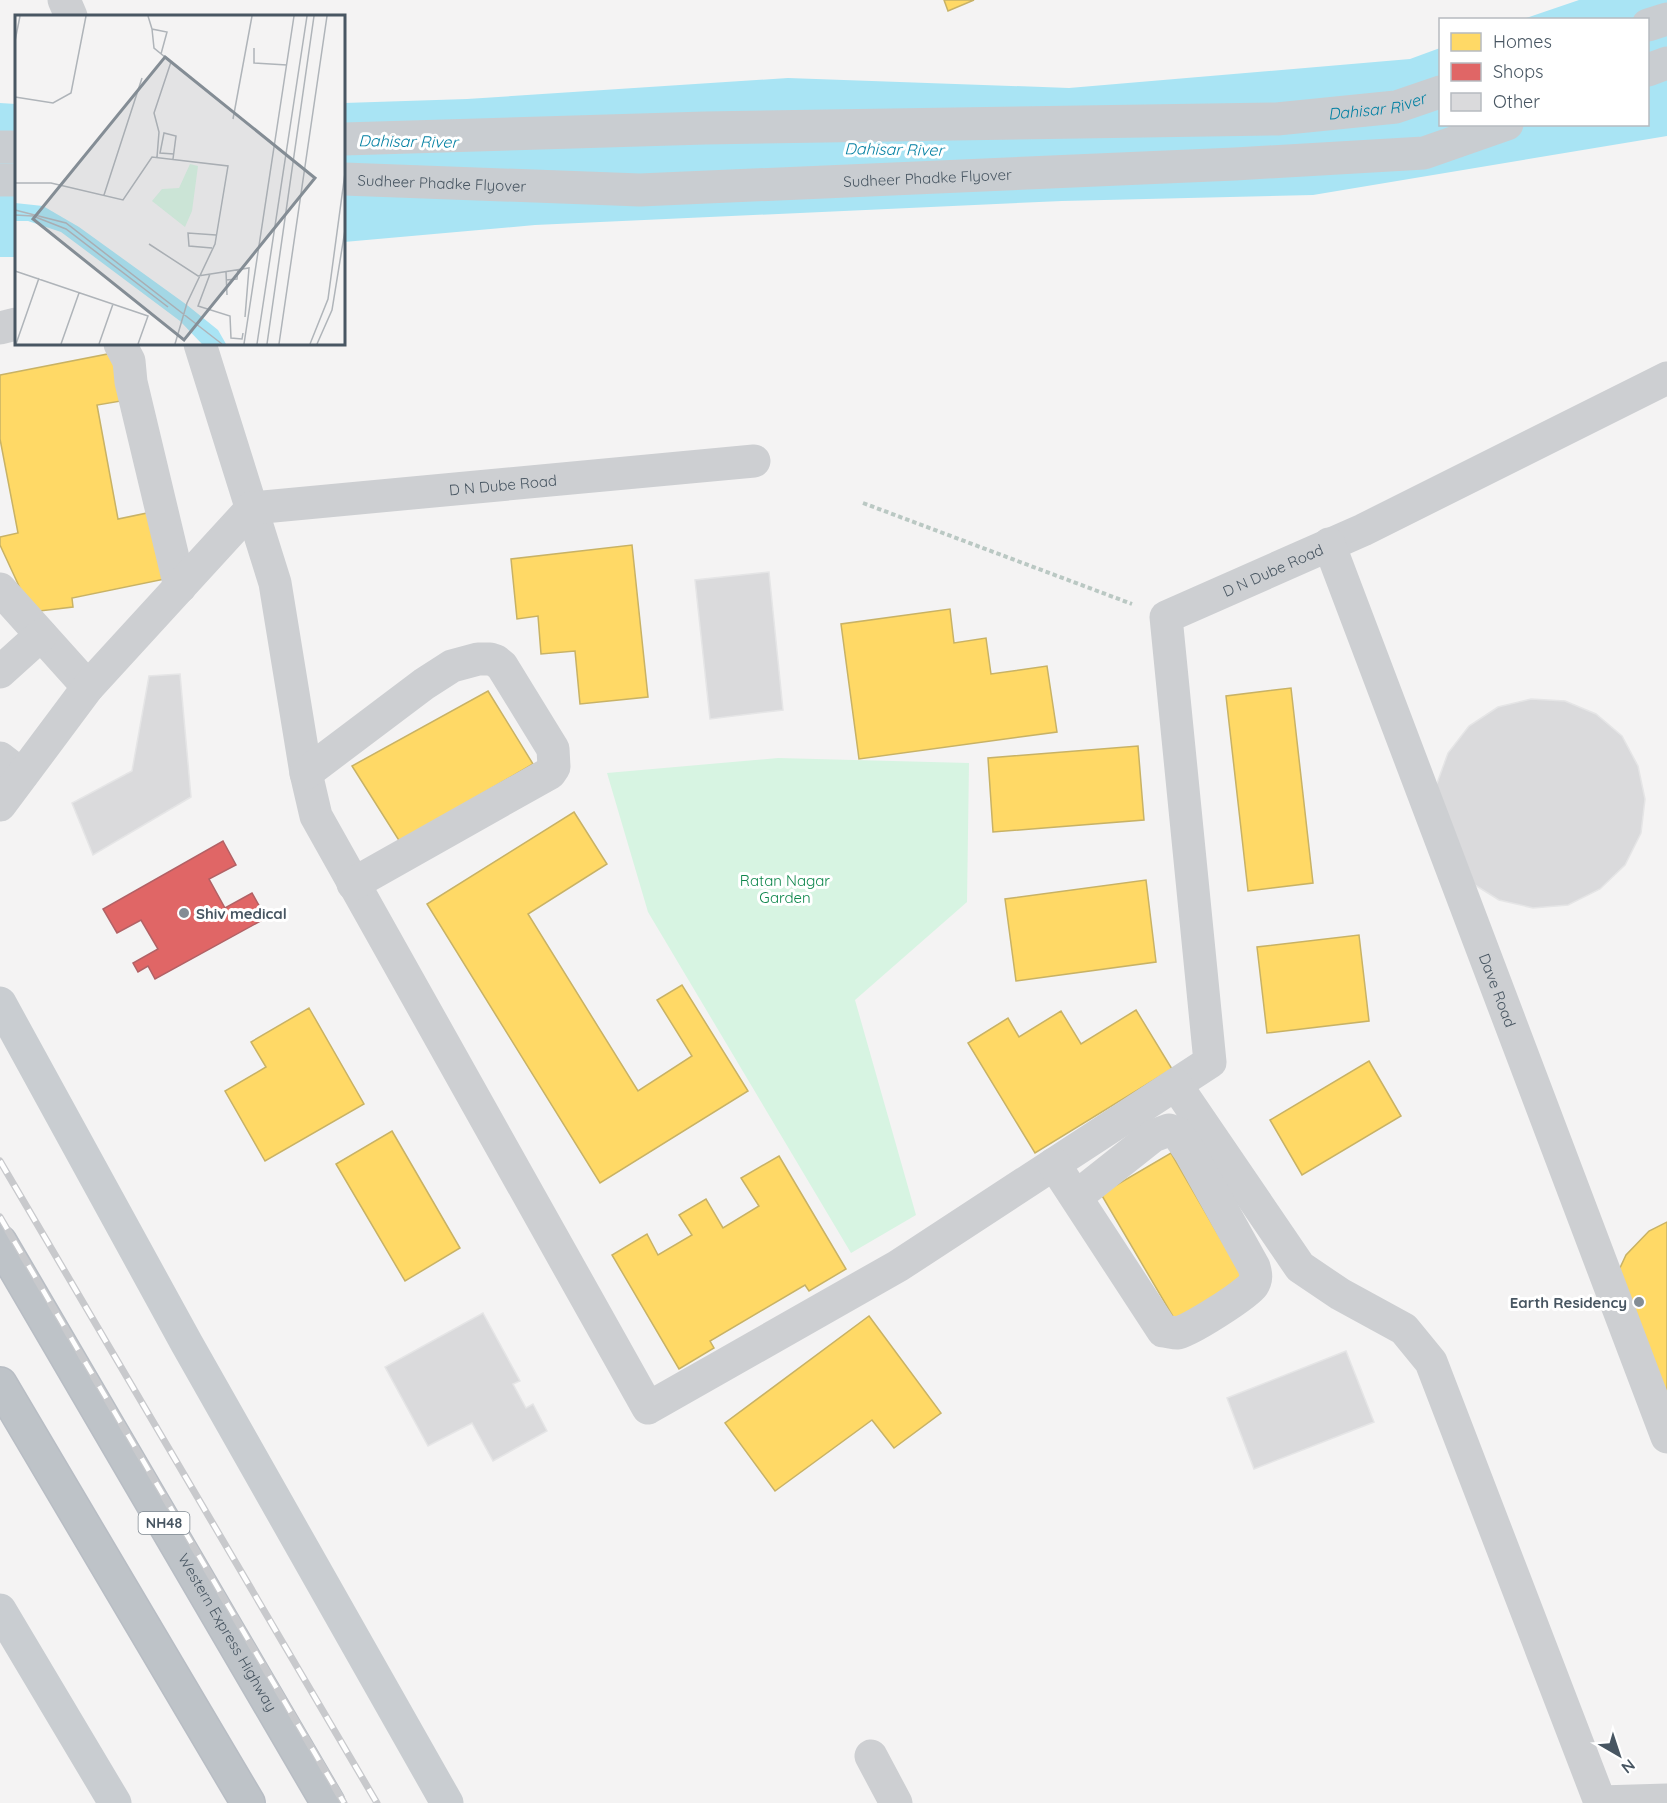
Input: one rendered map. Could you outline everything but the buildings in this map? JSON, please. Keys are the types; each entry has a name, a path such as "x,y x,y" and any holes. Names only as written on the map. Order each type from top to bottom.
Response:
{"highway":[{"name":"Western Express Highway","path":"0,1242 328,1803"},
{"path":"0,1383 248,1803"}],"main road":[{"path":"1649,24 1667,19"},
{"path":"1649,69 1667,63"},
{"path":"345,139 705,128 1277,119 1396,107 1439,92"},
{"name":"Sudheer Phadke Flyover","path":"345,179 640,190 1235,164 1424,153 1500,126"},
{"path":"0,1003 193,1354 447,1803"},
{"path":"0,1610 115,1803"}],"street":[{"path":"64,0 71,15"},
{"path":"0,327 15,324"},
{"path":"121,345 129,361 131,382 180,587"},
{"path":"200,345 275,583 306,773 316,816 648,1408 898,1266 1210,1062 1166,617"},
{"name":"D N Dube Road","path":"1166,617 1363,530 1667,378"},
{"name":"D N Dube Road","path":"252,508 754,461"},
{"path":"0,805 11,766 88,687 252,508"},
{"name":"Dave Road","path":"1329,544 1667,1437"},
{"path":"0,589 88,687"},
{"path":"0,672 41,635"},
{"path":"306,773 424,684 452,666 478,659 496,661 502,666 553,749 554,767 550,773 353,884"},
{"path":"1176,1085 1300,1267 1340,1294 1404,1329 1431,1362 1600,1802 1667,1800"},
{"path":"1054,1164 1163,1331 1179,1333 1196,1325 1245,1293 1254,1284 1256,1276 1254,1267 1190,1152 1177,1133 1169,1130 1153,1136 1076,1197"},
{"path":"871,1756 896,1803"}],"path":[{"path":"863,503 1166,617"}],"green space":[{"name":"Ratan Nagar Garden","path":"778,758 969,763 967,902 855,1000 916,1215 851,1253 648,912 607,773"}],"water":[{"name":"Dahisar River","path":"1579,0 1667,0 1667,136 1313,195 1062,201 535,225 345,242 345,103 467,99 788,78 1069,88 1410,59 1439,48 1439,126 1649,126 1649,18 1526,18"},
{"path":"0,103 15,104 15,257 0,257"}],"railway":[{"path":"0,1161 377,1803"},
{"path":"0,1217 344,1803"}],"place":[{"name":"Shiv medical","path":"184,913"},
{"name":"Earth Residency","path":"1639,1302"}]}
